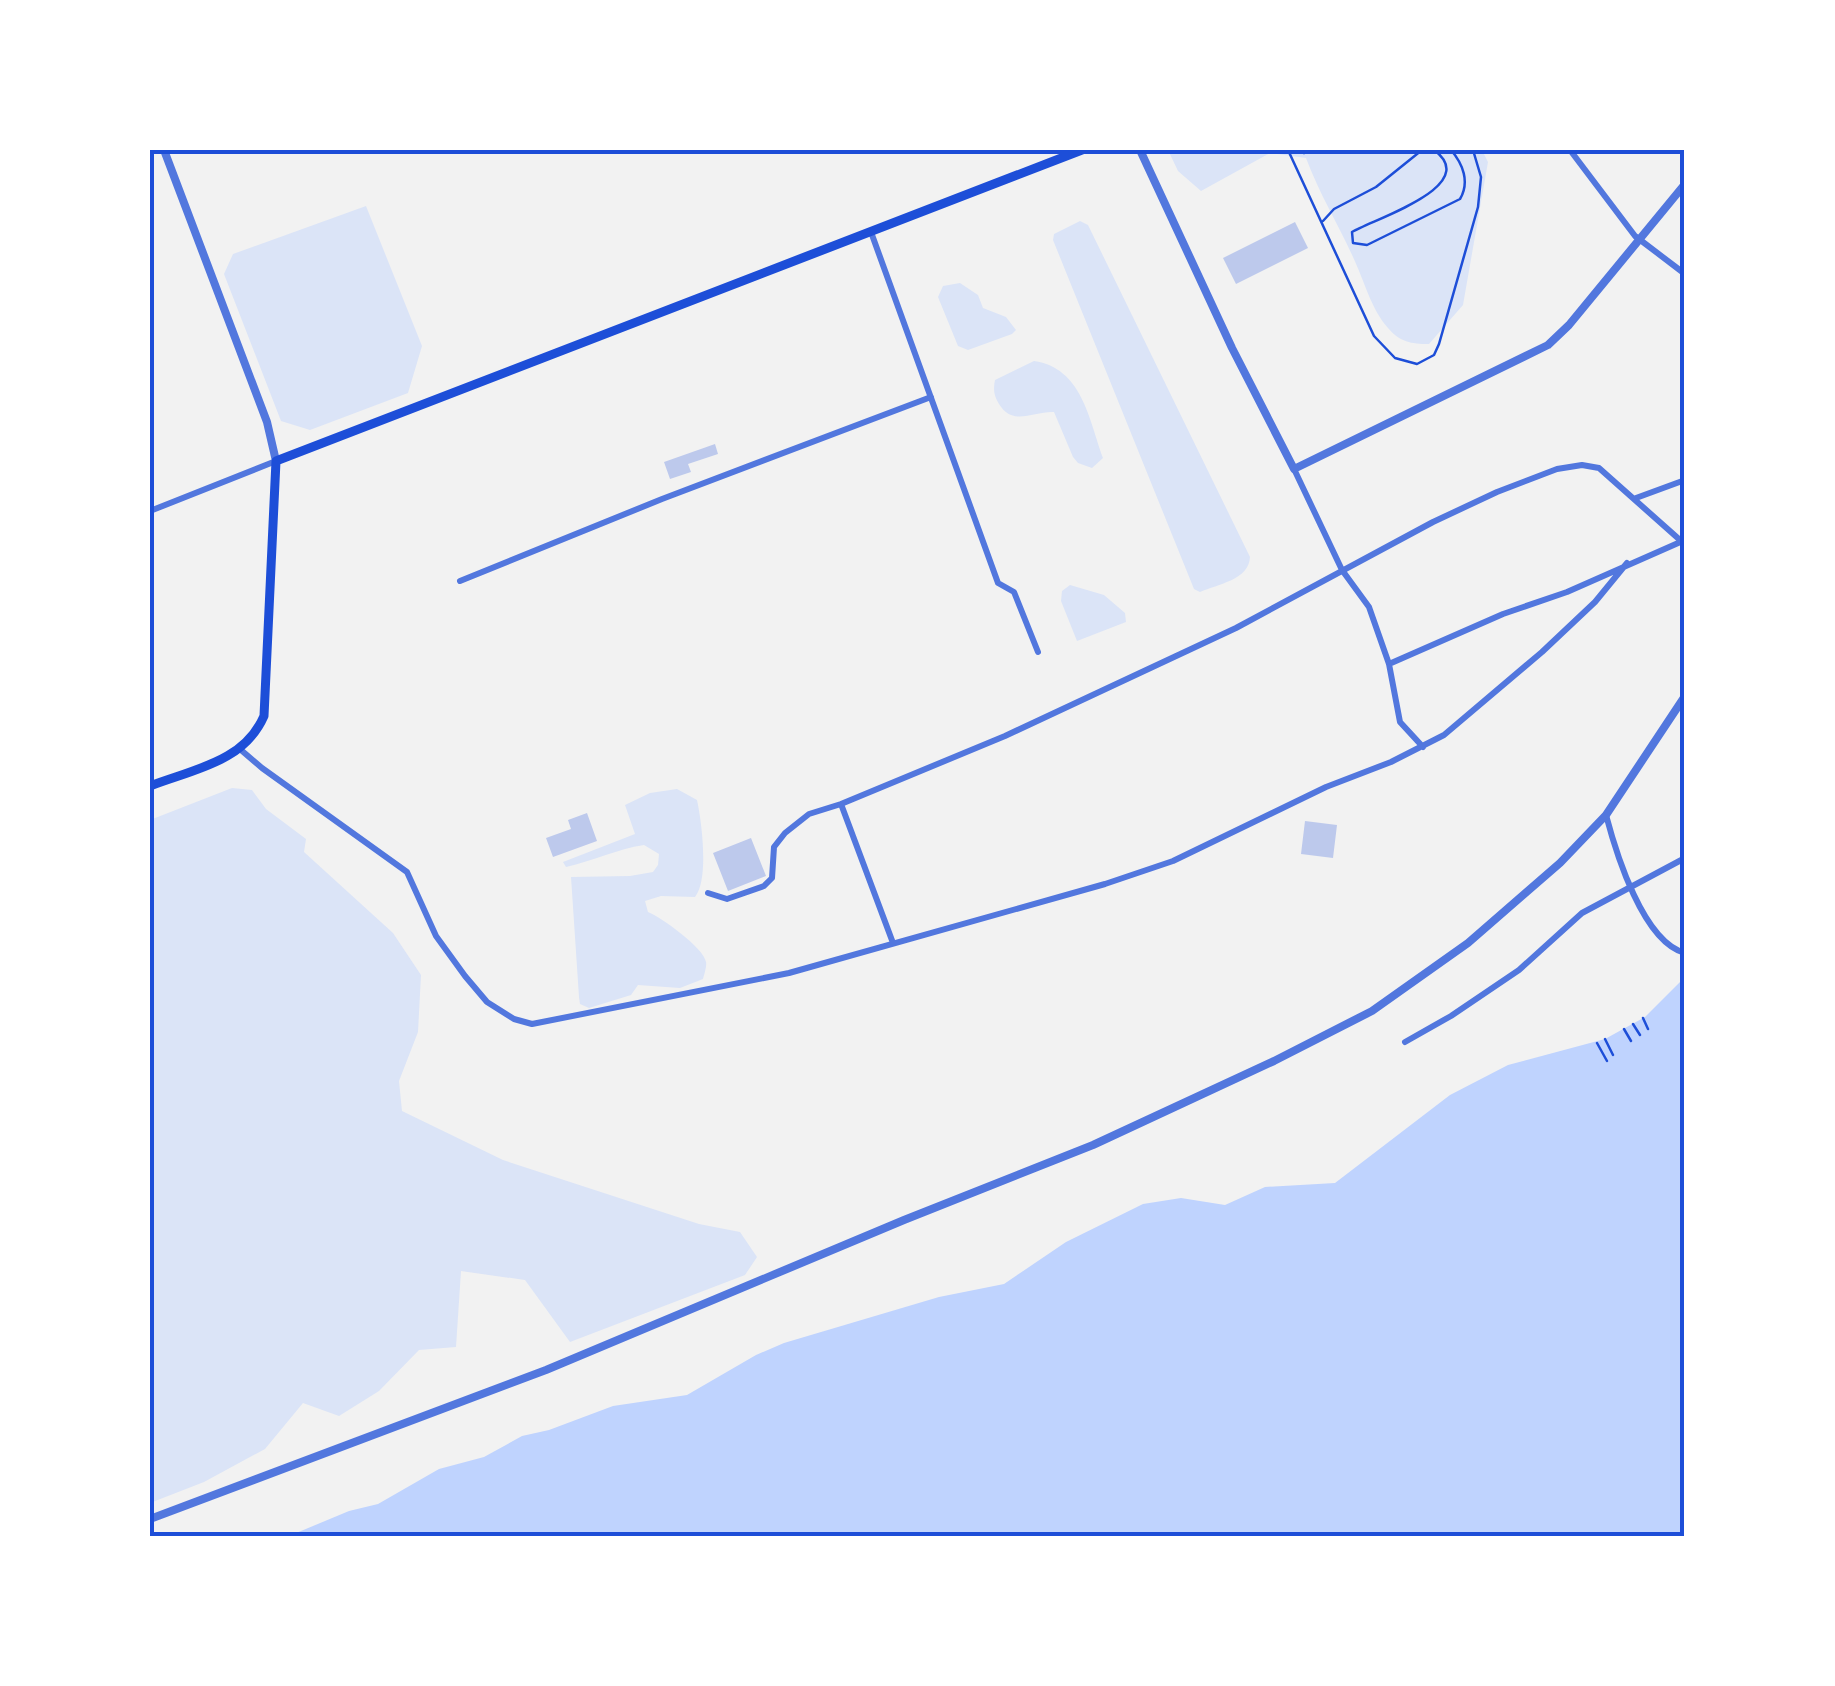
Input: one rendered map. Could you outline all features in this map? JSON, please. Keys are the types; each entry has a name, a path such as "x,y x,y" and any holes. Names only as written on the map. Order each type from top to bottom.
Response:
{"main road":[{"path":"150,786 241,750 258,730 266,703 276,461 1082,150"}],"street":[{"path":"150,510 276,461 267,422 164,150"},
{"path":"1140,150 1342,570 1369,607 1388,664 1400,722 1424,747"},
{"path":"1570,150 1640,240 1685,274"},
{"path":"1294,469 1548,345 1569,325 1685,184"},
{"path":"871,232 998,583 1014,592 1038,652"},
{"path":"460,581 930,398"},
{"path":"708,893 727,899 764,886 772,878 774,847 810,814 1005,736 1236,628 1465,507 1557,469 1582,465 1599,468 1683,540 1568,592 1503,614 1388,664"},
{"path":"1636,498 1685,480"},
{"path":"241,750 408,872 436,936 487,1002 514,1019 532,1024 790,973 1173,861 1444,735 1542,652 1595,602 1627,563"},
{"path":"150,1519 546,1370 1093,1145 1372,1011 1468,943 1560,863 1606,815 1685,696"},
{"path":"842,804 893,943"},
{"path":"1606,815 1631,888 1660,936 1673,950 1685,953"},
{"path":"1404,1042 1519,970 1582,913 1685,858"}],"path":[{"path":"1290,150 1311,150"},
{"path":"1290,150 1374,336 1405,363 1424,361 1434,355 1439,344 1478,207 1481,177 1473,150"},
{"path":"1324,227 1326,214 1376,188 1422,150"},
{"path":"1434,150 1447,165 1448,172 1442,181 1412,202 1352,232 1353,242 1368,245 1460,198 1465,177 1452,150"},
{"path":"1643,1018 1648,1029"},
{"path":"1634,1024 1640,1035"},
{"path":"1624,1029 1631,1042"},
{"path":"1605,1039 1613,1055"},
{"path":"1597,1043 1606,1061"}],"shaded area":[{"path":"1168,150 1482,150 1488,162 1463,305 1429,344 1402,339 1392,333 1377,312 1306,158 1270,153 1201,191 1178,171"},
{"path":"366,206 422,346 408,393 310,430 281,421 224,274 233,254"},
{"path":"1080,221 1088,225 1250,557 1238,576 1200,592 1194,589 1053,240 1054,234"},
{"path":"960,283 978,295 983,308 1006,317 1016,330 968,350 958,346 938,297 943,286"},
{"path":"1034,361 1063,374 1081,398 1103,458 1092,468 1073,457 1054,412 1011,415 997,401 995,380"},
{"path":"1070,585 1104,595 1125,613 1126,622 1077,641 1061,601 1062,591"},
{"path":"232,788 252,790 266,809 306,839 304,852 393,933 421,975 418,1032 399,1081 402,1111 503,1160 699,1224 740,1232 757,1257 745,1275 570,1342 525,1280 461,1271 456,1347 419,1350 379,1391 339,1416 303,1403 265,1449 204,1482 150,1503 150,820"},
{"path":"677,789 697,800 703,851 699,889 695,897 661,896 645,901 648,912 698,949 706,964 703,979 680,988 638,985 631,995 589,1008 580,1004 579,997 571,877 653,872 659,854 644,845 566,867 563,862 635,834 625,805 650,793"}],"water":[{"path":"1685,977 1685,1536 289,1536 349,1511 378,1504 439,1469 484,1457 522,1436 613,1406 687,1395 784,1343 939,1297 1004,1284 1066,1242 1143,1204 1181,1198 1225,1205 1265,1187 1335,1183 1450,1095 1508,1065 1605,1039 1645,1017"}],"building":[{"path":"1295,222 1308,248 1236,284 1223,258"},
{"path":"715,444 718,454 688,464 691,472 670,479 664,462"},
{"path":"587,813 597,841 553,857 546,838 571,829 568,820"},
{"path":"1305,821 1337,825 1333,858 1301,854"},
{"path":"751,838 766,876 728,891 713,853"}]}
